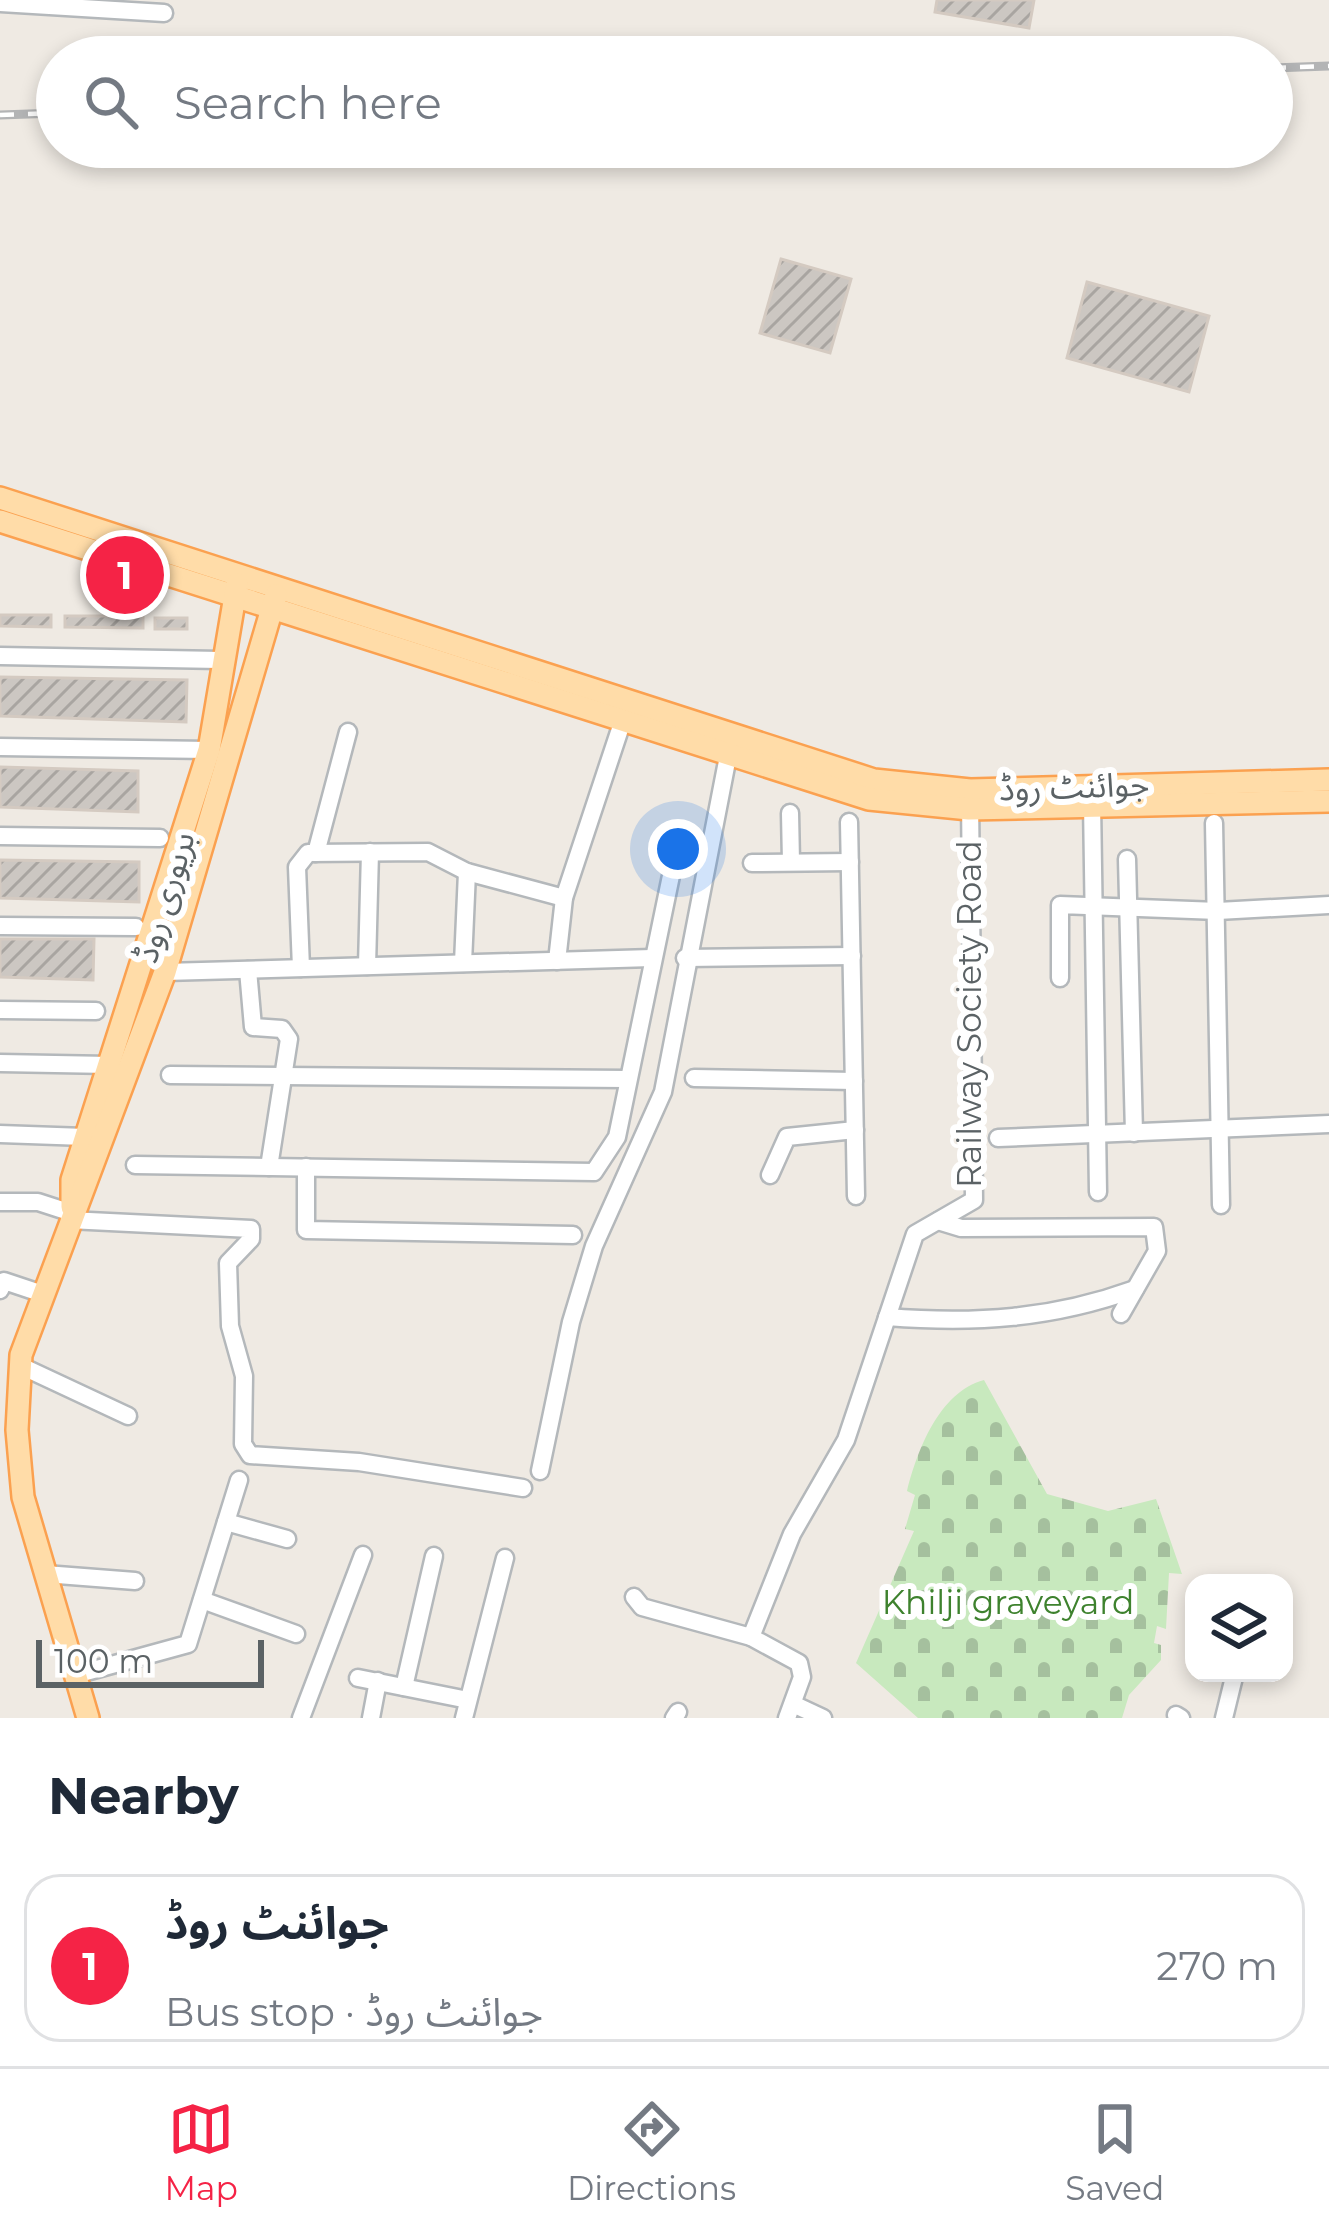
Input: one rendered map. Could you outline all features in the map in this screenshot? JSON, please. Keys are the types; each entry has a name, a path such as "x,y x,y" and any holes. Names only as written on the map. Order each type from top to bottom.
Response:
{"main road":[{"name":"جوائنٹ روڈ","path":"0,497 236,585"},
{"name":"جوائنٹ روڈ","path":"0,521 236,585 848,773 970,800 1329,780"},
{"name":"بریوری روڈ","path":"70,1217 72,1180 209,750 220,660 236,585"},
{"name":"جوائنٹ روڈ","path":"275,597 623,720 869,799 1329,801"},
{"name":"بریوری روڈ","path":"88,1718 9,1438 21,1366 70,1217 88,1184 165,972 275,597"}],"street":[{"path":"0,3 164,13"},
{"path":"0,656 220,660"},
{"path":"557,961 564,898 623,720"},
{"path":"316,853 348,732"},
{"path":"0,747 209,750"},
{"path":"541,1471 571,1322 588,1265 663,1092 685,958 729,751"},
{"name":"Railway Society Road","path":"751,1637 792,1534 846,1440 915,1234 974,1200 970,800"},
{"path":"1092,803 1098,1192"},
{"path":"790,813 791,862"},
{"path":"850,822 856,1196"},
{"path":"1214,823 1221,1205"},
{"path":"0,836 160,838"},
{"path":"135,1165 594,1172 617,1137 679,837"},
{"path":"368,966 370,852"},
{"path":"301,968 297,867 301,859 316,853 428,852 467,872 564,898"},
{"path":"1127,859 1134,1133"},
{"path":"752,863 850,862"},
{"path":"463,964 467,872"},
{"path":"1060,977 1060,905 1218,911 1329,905"},
{"path":"0,926 136,927"},
{"path":"685,958 852,956"},
{"path":"165,972 652,958"},
{"path":"248,970 253,1027 282,1029 290,1039 269,1167"},
{"path":"0,1010 96,1011"},
{"path":"0,1063 110,1065"},
{"path":"170,1075 626,1079"},
{"path":"694,1078 854,1081"},
{"path":"998,1138 1329,1124"},
{"path":"770,1175 787,1137 855,1130"},
{"path":"0,1134 85,1137"},
{"path":"306,1167 306,1230 573,1235"},
{"path":"0,1202 38,1202 70,1217 251,1229 251,1239 228,1263 230,1326 244,1376 243,1444 250,1455 359,1462 524,1488"},
{"path":"938,1220 961,1228 1154,1227 1157,1251 1121,1314"},
{"path":"0,1290 4,1281 43,1294"},
{"path":"887,1318 976,1324 1082,1309 1135,1289"},
{"path":"21,1366 128,1416"},
{"path":"75,1675 178,1651 188,1644 239,1480"},
{"path":"226,1522 287,1539"},
{"path":"302,1718 363,1555"},
{"path":"404,1687 434,1556"},
{"path":"358,1678 404,1687 466,1709 505,1558"},
{"path":"45,1574 135,1581"},
{"path":"634,1597 643,1606 751,1637 803,1669 790,1711 823,1718"},
{"path":"202,1600 296,1634"},
{"path":"371,1718 378,1682"},
{"path":"1224,1718 1233,1682"}],"green space":[{"name":"Khilji graveyard","path":"984,1380 1047,1494 1108,1511 1156,1499 1182,1574 1169,1573 1166,1629 1157,1626 1154,1643 1161,1645 1161,1660 1129,1695 1122,1718 918,1718 856,1663 914,1531 905,1529 915,1495 907,1491 924,1441 954,1397"}],"building":[{"path":"937,0 1034,0 1029,28 935,12"},
{"path":"781,259 851,279 830,353 760,333"},
{"path":"1087,282 1209,316 1189,392 1067,358"},
{"path":"0,615 51,615 51,627 0,626"},
{"path":"65,616 143,616 143,628 65,627"},
{"path":"155,618 187,618 187,629 155,629"},
{"path":"0,677 187,680 186,722 0,716"},
{"path":"0,767 138,771 138,812 0,807"},
{"path":"0,860 139,862 139,902 0,898"},
{"path":"0,939 94,939 93,980 0,977"}],"railway":[{"path":"1293,67 1329,66"},
{"path":"0,115 36,114"}],"place":[{"name":"جوائنٹ روڈ","path":"125,575"}]}
